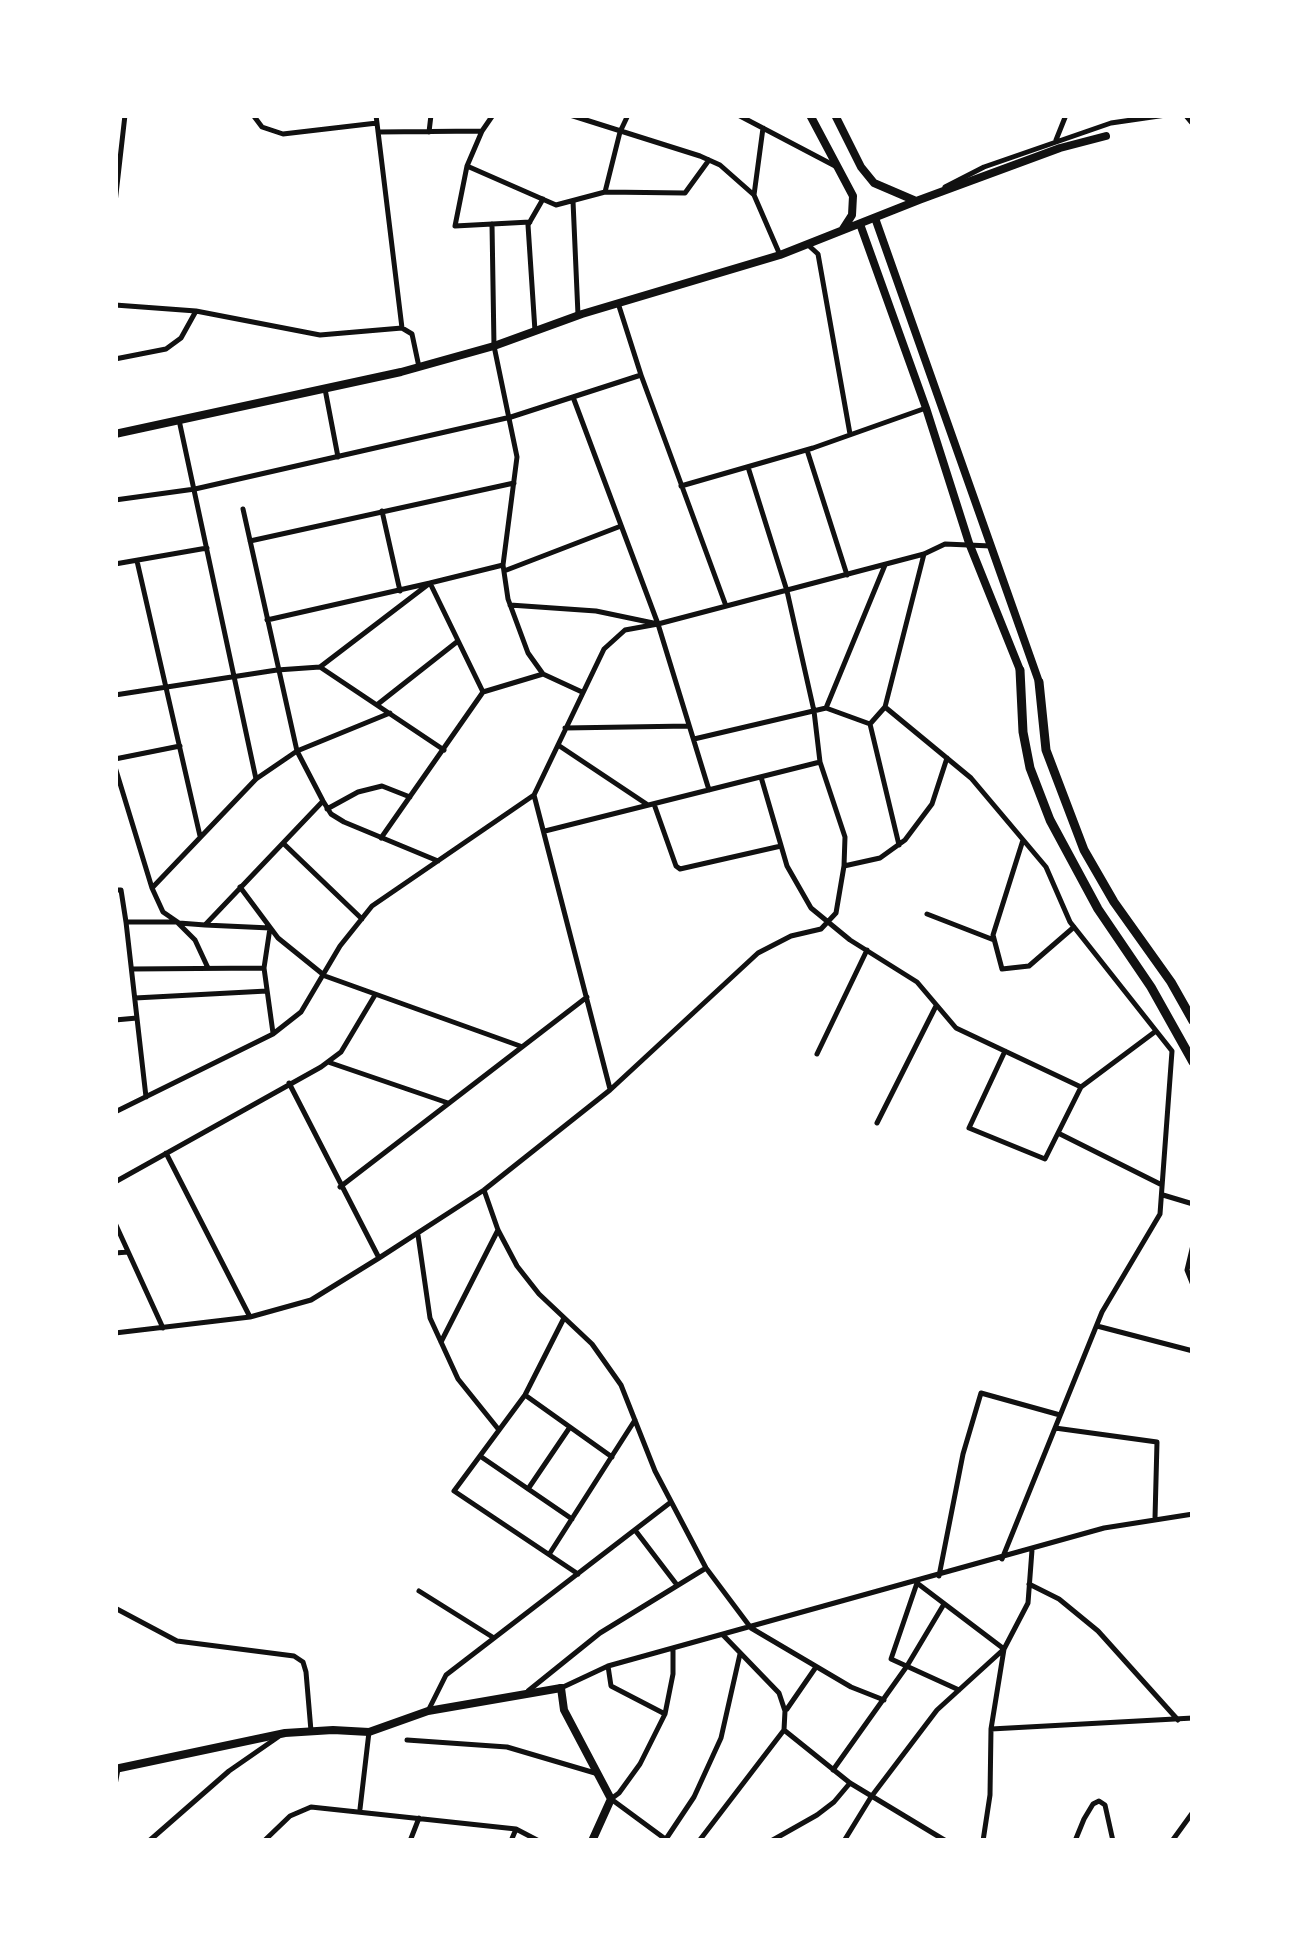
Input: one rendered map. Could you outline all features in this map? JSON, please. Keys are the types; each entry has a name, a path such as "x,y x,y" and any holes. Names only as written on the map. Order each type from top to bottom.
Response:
{"highway":[{"path":"1020,670 1023,732 1030,768 1050,820 1098,909 1151,986 1193,1062"},
{"path":"1039,682 1046,750 1084,850 1193,1021"}],"main road":[{"path":"810,115 854,205 844,230"},
{"path":"837,115 861,167 874,182 918,200"},
{"path":"115,434 325,389 494,346 618,302 780,254 1060,148 1106,136"},
{"path":"875,218 1039,682"},
{"path":"860,224 926,408 969,544 1020,670"},
{"path":"116,1769 285,1733 369,1732 428,1710 561,1688 564,1710 611,1799 592,1841"}],"street":[{"path":"115,202 119,131 124,115"},
{"path":"252,115 262,127 283,134 376,119 402,328"},
{"path":"429,132 431,115"},
{"path":"492,115 467,166 456,226 530,222"},
{"path":"570,115 720,165 754,196 780,254"},
{"path":"605,192 628,115"},
{"path":"738,115 839,168"},
{"path":"1056,141 1066,115"},
{"path":"918,200 984,167 1056,141 1112,123 1166,115"},
{"path":"754,196 763,128"},
{"path":"378,132 482,131"},
{"path":"467,166 556,205 605,192 685,193 709,160"},
{"path":"535,331 530,222 543,199"},
{"path":"572,200 578,315"},
{"path":"492,224 494,346 517,456 503,568 510,606 528,653 542,674 582,692"},
{"path":"808,244 818,254 850,435"},
{"path":"618,302 640,375 726,607"},
{"path":"115,305 196,311 320,335 402,328 412,334 419,366"},
{"path":"115,359 166,349 181,338 196,311"},
{"path":"115,500 194,489 511,417 640,375"},
{"path":"325,389 338,457"},
{"path":"573,397 658,624 709,790"},
{"path":"682,486 807,450 926,408"},
{"path":"179,420 256,780"},
{"path":"807,450 847,575"},
{"path":"115,1333 250,1317 310,1300 484,1190 610,1090 758,952 791,936 821,929 836,913 846,837 820,762 814,711 788,590 748,467"},
{"path":"250,541 514,483"},
{"path":"243,509 297,751 323,801 344,822 438,861"},
{"path":"382,510 400,590"},
{"path":"267,620 503,568 622,526"},
{"path":"115,1112 273,1034 302,1012 340,946 372,906 534,795 604,648 625,630 885,565 945,544 991,546"},
{"path":"115,564 207,548"},
{"path":"870,724 886,707 924,554"},
{"path":"137,560 200,837"},
{"path":"826,708 885,565"},
{"path":"430,583 483,692"},
{"path":"115,695 320,667 430,583"},
{"path":"510,606 596,611 658,624"},
{"path":"378,704 458,641"},
{"path":"320,667 444,750"},
{"path":"381,838 483,692 542,674"},
{"path":"886,707 971,778 1046,867 1074,927 1172,1051 1160,1214 1097,1326 1002,1559"},
{"path":"694,739 826,708 870,724"},
{"path":"152,888 256,780 297,751 390,713"},
{"path":"870,724 899,846"},
{"path":"565,728 690,726"},
{"path":"558,745 651,804 680,869 781,846"},
{"path":"180,746 115,763 152,888 163,912 195,940 209,968"},
{"path":"844,866 880,858 899,846 932,804 947,758"},
{"path":"545,831 820,762"},
{"path":"761,777 787,866 811,908 917,982 956,1028 1080,1087"},
{"path":"328,808 358,792 382,786 410,797"},
{"path":"534,795 610,1090"},
{"path":"205,926 323,801"},
{"path":"1023,840 994,940 1002,969 1029,966 1074,927"},
{"path":"282,843 362,918"},
{"path":"240,887 270,928 324,976 520,1046"},
{"path":"115,890 121,890 126,922 146,1097"},
{"path":"927,914 994,940"},
{"path":"126,922 270,928"},
{"path":"270,928 264,968 273,1034"},
{"path":"817,1054 867,950"},
{"path":"132,969 264,968"},
{"path":"134,998 267,991"},
{"path":"115,1182 328,1062 341,1052 375,994"},
{"path":"340,1187 587,997"},
{"path":"877,1123 936,1006"},
{"path":"115,1020 136,1018"},
{"path":"1005,1051 969,1128 1045,1159 1080,1087 1156,1031"},
{"path":"328,1062 448,1103"},
{"path":"289,1083 379,1258"},
{"path":"1058,1133 1162,1185"},
{"path":"166,1153 250,1317"},
{"path":"484,1190 498,1230 518,1266 539,1294 602,1358 621,1385 671,1502 706,1568 751,1628 851,1687 884,1700"},
{"path":"1161,1194 1193,1204"},
{"path":"115,1224 163,1328"},
{"path":"441,1342 498,1230"},
{"path":"418,1234 430,1318 458,1378 499,1430"},
{"path":"1193,1245 1186,1270 1193,1285"},
{"path":"115,1254 128,1252"},
{"path":"564,1318 526,1395 454,1490 578,1574"},
{"path":"1097,1326 1193,1351"},
{"path":"939,1576 963,1454 980,1393 1060,1415"},
{"path":"526,1395 612,1457"},
{"path":"550,1554 635,1420"},
{"path":"528,1489 570,1427"},
{"path":"1055,1428 1157,1442 1155,1518"},
{"path":"480,1456 572,1519"},
{"path":"428,1710 446,1675 671,1502"},
{"path":"561,1688 608,1666 1104,1528 1193,1514"},
{"path":"635,1530 677,1586"},
{"path":"983,1841 990,1795 991,1729 1004,1650 1028,1603 1032,1550"},
{"path":"526,1694 600,1632 706,1568"},
{"path":"917,1583 1004,1650"},
{"path":"917,1583 891,1659 959,1690"},
{"path":"1029,1584 1060,1599 1098,1630 1178,1720"},
{"path":"418,1590 494,1638"},
{"path":"833,1770 884,1700 944,1604"},
{"path":"115,1608 178,1640 294,1656 303,1662 306,1672 311,1731"},
{"path":"723,1636 779,1694 786,1711"},
{"path":"673,1648 673,1674 665,1714 640,1764 611,1799 666,1840 694,1797 714,1754 732,1698 740,1654"},
{"path":"844,1841 871,1797 937,1710 1004,1650"},
{"path":"608,1666 612,1686 665,1714"},
{"path":"699,1841 784,1730 786,1711 816,1667"},
{"path":"991,1729 1193,1718"},
{"path":"784,1730 850,1783 946,1841"},
{"path":"360,1810 369,1732"},
{"path":"150,1841 229,1771 285,1733"},
{"path":"408,1740 506,1747 598,1774"},
{"path":"115,1786 116,1769"},
{"path":"771,1841 826,1808 850,1783"},
{"path":"1075,1841 1093,1804 1099,1801 1105,1805 1114,1841"},
{"path":"264,1841 290,1816 311,1807 516,1829 539,1841"},
{"path":"1172,1841 1193,1812"},
{"path":"410,1841 419,1818"},
{"path":"512,1841 516,1829"},
{"path":"652,1841 656,1833"}]}
